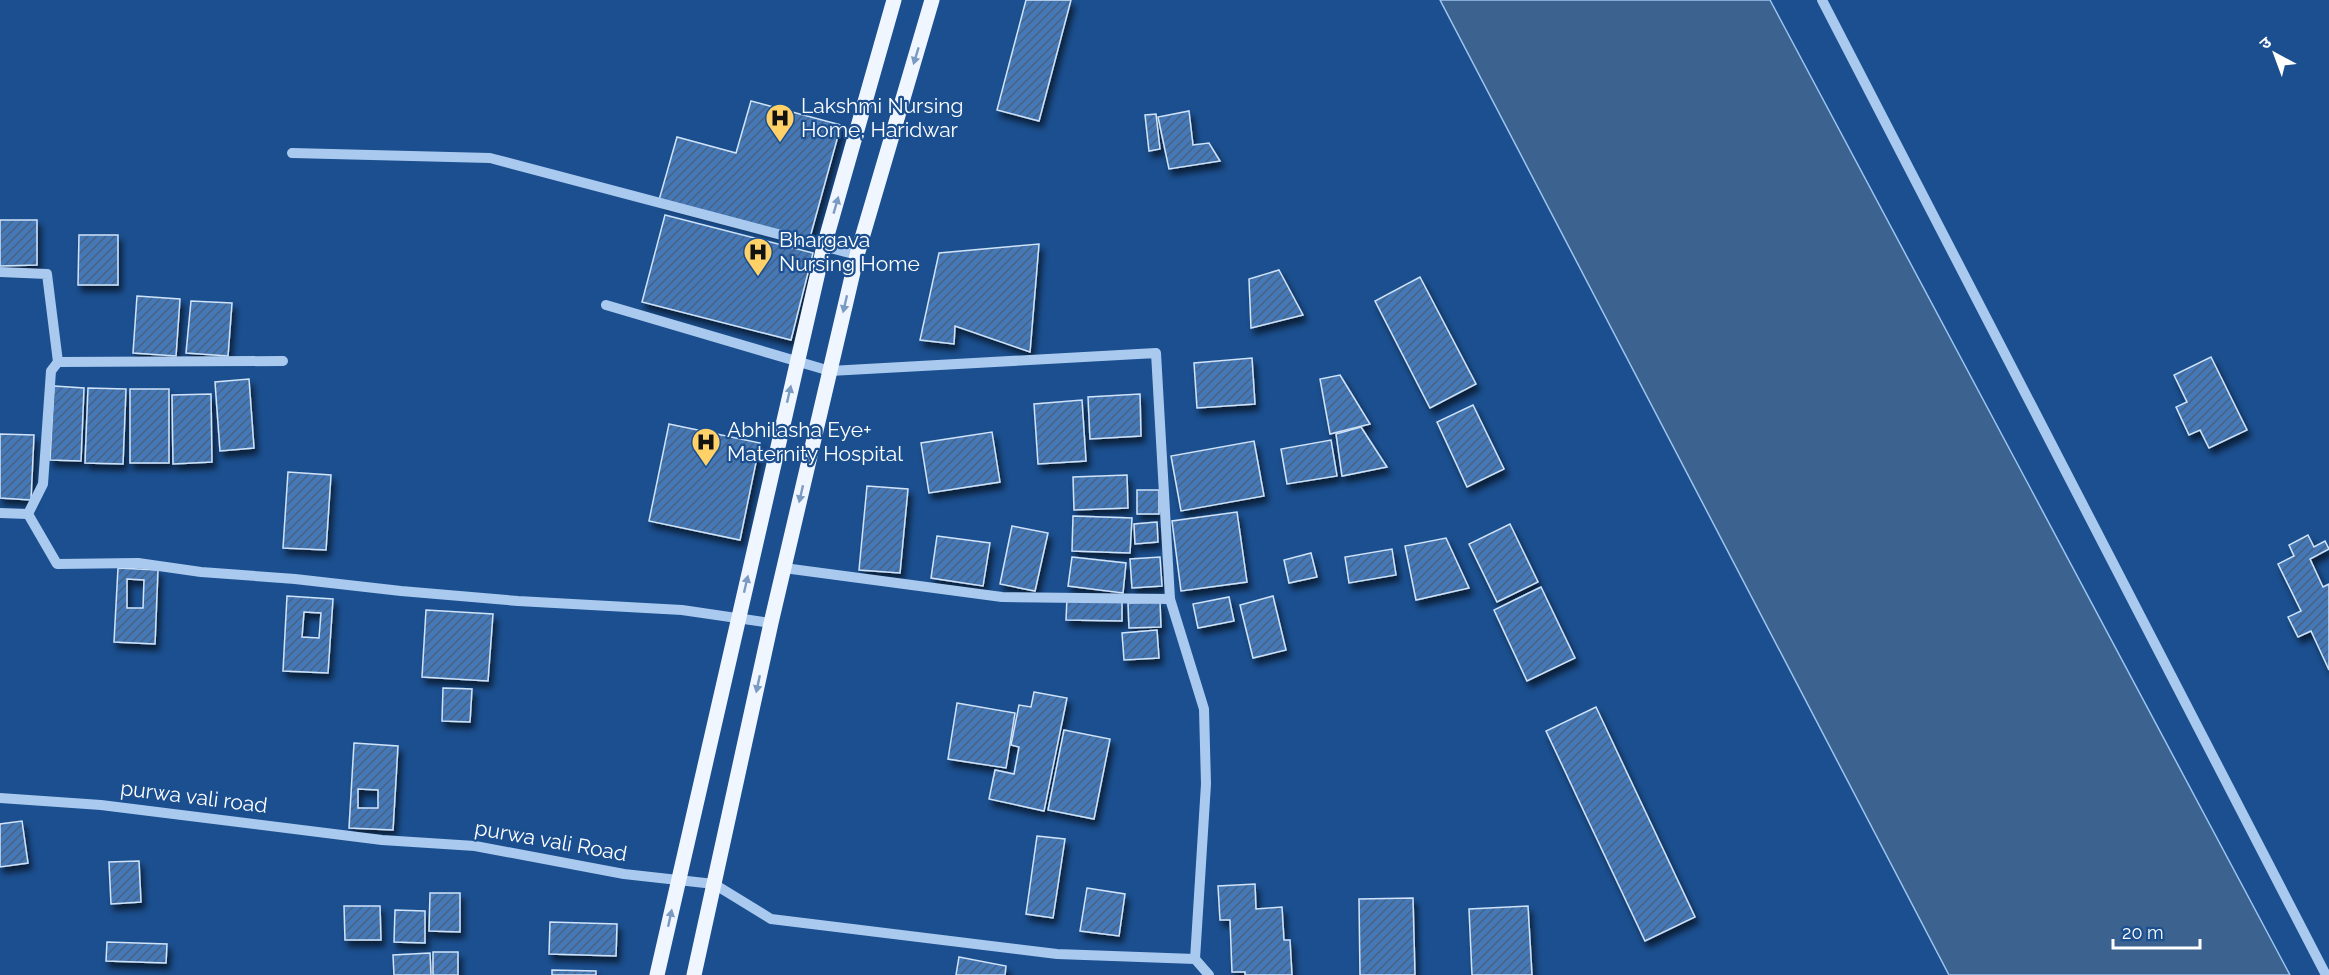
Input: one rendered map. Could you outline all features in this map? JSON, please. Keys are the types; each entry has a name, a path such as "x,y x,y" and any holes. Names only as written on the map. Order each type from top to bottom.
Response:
{"main road":[{"path":"657,975 824,246 894,0"},
{"path":"694,975 771,624 857,255 933,0"}],"street":[{"path":"1822,0 2326,975"},
{"path":"292,153 490,158 857,255"},
{"path":"0,272 47,274 58,362 51,371 42,484 28,514"},
{"path":"606,305 830,371 1156,353 1170,598 1204,709 1206,784 1195,959 1209,975"},
{"path":"58,362 283,361"},
{"path":"0,513 28,514"},
{"path":"28,514 57,564 138,562 201,572 518,601 682,610 771,624"},
{"path":"784,568 1002,597 1170,598"},
{"name":"purwa vali road","path":"0,798 101,805 382,840"},
{"name":"purwa vali Road","path":"382,840 475,846 624,874 714,885"},
{"path":"714,885 771,919 1058,954 1195,959"}],"water":[{"path":"1440,0 1770,0 2290,975 1949,975"}],"building":[{"path":"1026,0 1071,0 1039,121 997,110"},
{"path":"751,101 841,125 809,241 659,200 677,137 736,153"},
{"path":"1189,111 1193,145 1209,143 1220,161 1169,169 1158,117"},
{"path":"1156,114 1160,149 1149,151 1145,115"},
{"path":"665,215 813,253 791,340 642,302"},
{"path":"0,220 37,220 37,265 0,266"},
{"path":"79,235 118,235 118,285 78,285"},
{"path":"1039,244 1030,352 955,326 954,344 920,340 939,253"},
{"path":"1279,270 1303,315 1251,328 1249,279"},
{"path":"1420,277 1476,384 1430,408 1375,301"},
{"path":"137,296 180,299 176,356 133,353"},
{"path":"191,301 232,303 228,356 186,353"},
{"path":"2211,357 2247,430 2209,448 2200,430 2189,435 2176,407 2187,402 2174,375"},
{"path":"1252,358 1255,404 1197,408 1194,363"},
{"path":"1340,375 1370,424 1330,434 1320,379"},
{"path":"249,379 254,448 220,451 215,382"},
{"path":"54,386 84,388 81,461 50,460"},
{"path":"88,388 126,389 123,464 85,463"},
{"path":"130,389 169,389 169,463 130,463"},
{"path":"211,394 212,462 173,464 172,395"},
{"path":"1140,394 1141,436 1090,439 1088,397"},
{"path":"1082,400 1086,461 1038,464 1034,404"},
{"path":"1473,405 1504,469 1467,487 1437,422"},
{"path":"669,424 760,443 740,540 649,521"},
{"path":"1361,427 1387,467 1342,476 1336,434"},
{"path":"992,432 1000,482 929,493 921,443"},
{"path":"0,434 34,435 31,500 0,498"},
{"path":"1331,440 1337,476 1287,484 1281,449"},
{"path":"1254,441 1264,496 1181,511 1171,456"},
{"path":"288,472 331,475 326,550 283,548"},
{"path":"1127,475 1128,508 1074,510 1073,477"},
{"path":"867,486 908,489 900,573 859,570"},
{"path":"1137,490 1159,490 1159,514 1137,514"},
{"path":"1237,512 1247,582 1181,591 1172,521"},
{"path":"1073,516 1132,518 1130,553 1072,551"},
{"path":"1157,522 1158,542 1135,544 1134,524"},
{"path":"1510,524 1538,582 1497,602 1469,544"},
{"path":"1012,526 1048,533 1035,591 1000,584"},
{"path":"2308,535 2314,547 2325,541 2329,549 2310,559 2323,587 2329,584 2329,670 2311,631 2298,637 2288,617 2301,611 2278,564 2294,556 2289,545"},
{"path":"937,536 990,543 983,586 931,578"},
{"path":"1446,538 1469,588 1416,600 1405,546"},
{"path":"1392,549 1396,575 1349,583 1345,557"},
{"path":"1311,553 1317,577 1289,583 1284,560"},
{"path":"1072,557 1126,563 1123,593 1068,586"},
{"path":"1160,557 1162,586 1132,588 1130,559"},
{"path":"118,568 158,570 155,644 114,642","holes":["127,579 144,580 143,608 127,608"]},
{"path":"1541,587 1575,658 1527,681 1494,610"},
{"path":"287,596 333,599 328,673 283,671","holes":["304,612 321,613 319,638 302,637"]},
{"path":"1273,596 1286,650 1253,658 1240,605"},
{"path":"1229,597 1234,621 1198,628 1193,604"},
{"path":"1067,598 1122,600 1122,621 1066,620"},
{"path":"1160,602 1161,627 1129,628 1128,603"},
{"path":"426,610 493,614 488,681 422,677"},
{"path":"1157,630 1159,658 1124,660 1122,633"},
{"path":"443,688 472,689 470,722 442,721"},
{"path":"1034,692 1067,698 1044,811 989,799 995,770 1014,774 1019,747 1011,745 1019,705 1031,707"},
{"path":"957,703 1015,713 1006,768 948,759"},
{"path":"1596,707 1695,917 1645,941 1546,731"},
{"path":"1064,730 1110,739 1094,819 1048,810"},
{"path":"354,743 398,746 393,830 349,828","holes":["358,789 378,790 378,808 358,808"]},
{"path":"22,821 28,863 0,867 0,824"},
{"path":"1037,836 1065,839 1053,918 1026,914"},
{"path":"139,861 141,902 111,904 109,862"},
{"path":"1255,884 1256,909 1282,907 1284,940 1290,940 1292,975 1245,975 1245,972 1232,972 1230,920 1220,920 1218,886"},
{"path":"1087,888 1125,894 1119,936 1080,931"},
{"path":"430,893 460,893 460,932 429,931"},
{"path":"1413,898 1415,975 1360,975 1359,899"},
{"path":"344,906 380,906 381,940 345,940"},
{"path":"1528,906 1532,975 1472,975 1469,909"},
{"path":"395,910 425,911 425,943 394,942"},
{"path":"550,922 617,924 616,956 549,954"},
{"path":"107,942 167,944 166,963 106,961"},
{"path":"433,952 458,952 458,975 433,975"},
{"path":"430,953 431,975 394,975 393,955"},
{"path":"959,957 1006,966 1005,975 956,975"},
{"path":"552,970 596,971 596,975 552,975"}],"place":[{"name":"Lakshmi Nursing Home, Haridwar","path":"780,144"},
{"name":"Bhargava Nursing Home","path":"758,278"},
{"name":"Abhilasha Eye+ Maternity Hospital","path":"706,468"}]}
